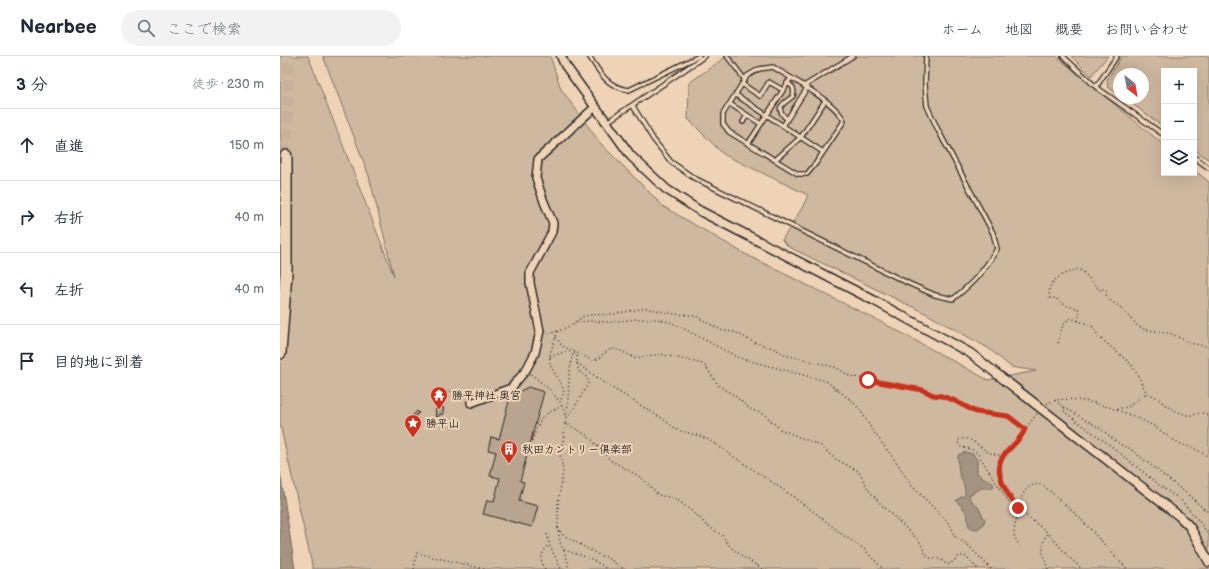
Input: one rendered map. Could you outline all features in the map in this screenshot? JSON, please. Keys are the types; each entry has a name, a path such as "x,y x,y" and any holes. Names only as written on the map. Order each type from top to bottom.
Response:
{"highway":[{"path":"280,353 286,273 286,156"}],"street":[{"path":"560,56 564,65 630,156 666,189 700,211 879,303 970,353 1179,516 1190,527 1209,562"},
{"path":"471,402 511,388 526,370 535,353 540,331 530,283 530,272 552,232 553,223 536,178 538,159 595,107"}],"lane":[{"path":"589,56 604,78 618,89 629,90 699,56"},
{"path":"606,122 633,106 705,56"},
{"path":"727,56 745,80"},
{"path":"783,126 805,87 852,56"},
{"path":"633,106 653,139 671,162 694,178 910,284 935,295 953,299 973,283 988,264 997,249 993,233 938,130 927,106 925,84 926,56"},
{"path":"1063,56 1096,87 1161,133"},
{"path":"1096,87 1117,56"},
{"path":"773,67 826,101 841,114 844,121 807,174 798,174 729,132 723,124 723,114 745,80 747,76 759,69 773,67"},
{"path":"748,144 790,78"},
{"path":"742,84 760,96 769,82 783,90"},
{"path":"787,83 792,86 794,92 793,96 782,105 780,110 788,119"},
{"path":"736,95 823,152"},
{"path":"775,160 801,137 826,101"},
{"path":"730,104 761,124"},
{"path":"743,122 747,115"},
{"path":"1197,159 1209,168"}],"path":[{"path":"1078,321 1080,314 1078,308 1068,306 1056,298 1050,298 1049,296 1049,291 1053,282 1058,276 1078,269 1100,290 1102,288 1105,290 1107,292 1106,297 1120,307 1137,325 1143,329 1172,334 1190,343 1209,347"},
{"path":"571,326 582,317 614,314 645,308 668,313 695,316 723,330 735,332 753,342 773,348 786,355 835,367 850,376 923,390 933,395 942,396 953,400 976,412 1008,416 1025,429"},
{"path":"1058,343 1066,320 1071,318 1092,326 1099,337 1131,364 1138,374 1147,394 1187,416 1201,413 1209,416"},
{"path":"539,335 557,331 578,322 611,322 636,319 657,319 673,323 739,358 826,381 852,401 911,485 947,521 952,528 954,536 968,546 991,569"},
{"path":"557,331 550,357 550,363 563,389 563,397 560,401"},
{"path":"556,337 562,346 592,360 613,349 635,358 660,354 700,363 705,366 719,386 735,396 750,409 765,415 780,429 821,446 834,458 858,471 868,489 878,501 920,542 926,555 930,558 950,564 959,556 965,556 978,569"},
{"path":"550,357 564,352 573,352 577,356 578,370 581,374 585,375 589,382 566,419"},
{"path":"568,569 568,561 560,542 558,528 558,503 563,471 560,454 568,405 569,374 573,352"},
{"path":"577,363 609,386 666,421 677,430 709,440 782,489 843,535 863,548 883,569"},
{"path":"526,370 550,390 560,401 566,415"},
{"path":"440,403 440,400 444,395 450,391 464,395 471,402"},
{"path":"1117,410 1128,407 1147,394"},
{"path":"1046,405 1051,401 1064,398 1082,400 1131,414 1150,424 1181,444 1193,448 1209,458"},
{"path":"1055,400 1098,427 1123,446 1129,448 1209,513"},
{"path":"532,441 540,418 562,406"},
{"path":"1064,407 1063,409 1066,413 1115,449 1159,485 1181,500 1209,535"},
{"path":"1038,413 1025,429 1021,438 1003,456 1000,466 1000,477 1010,498 1019,509 1048,533 1068,556 1082,569"},
{"path":"565,423 585,434 610,460 640,477 658,495 672,498 680,502 700,518 706,525 723,536 735,551 762,569"},
{"path":"1003,456 989,453 969,439 962,438 958,443 961,448 973,450 978,454 1015,512 1017,516 1013,531 1015,540 1020,546"},
{"path":"1019,509 1022,495 1026,490 1032,485 1038,484 1044,486 1078,516 1126,569"},
{"path":"558,528 563,535 599,555 606,556 624,569"},
{"path":"1048,533 1045,537 1042,549 1048,569"},
{"path":"547,534 549,545 561,569"},
{"path":"545,569 541,559 544,550 549,545"},
{"path":"564,550 587,557 600,563 606,569"},
{"path":"414,569 417,553 484,569"}],"shaded area":[{"name":"秋田カントリー倶楽部","path":"280,56 308,56 394,276 369,176 323,56 550,56 561,89 601,144 664,207 745,254 885,324 988,380 1036,371 1011,367 988,348 927,314 789,247 782,240 802,208 808,195 723,154 688,119 689,83 727,56 1056,56 1161,143 1161,176 1197,176 1197,172 1209,182 1209,569 313,569 280,424"},
{"path":"1071,56 1108,56 1091,76"},
{"path":"1122,56 1209,56 1209,160 1197,151 1197,68 1161,68 1161,125 1132,104 1149,104 1149,68 1114,68"},
{"path":"1113,70 1113,91 1108,87 1107,80"},
{"path":"965,452 973,454 977,460 977,473 984,479 992,482 994,486 992,488 982,488 970,494 969,498 978,507 985,520 983,525 977,529 970,528 966,512 956,501 965,495 964,486 959,472 958,455"},
{"path":"280,472 295,569 280,569"}],"building":[{"name":"秋田カントリー倶楽部","path":"528,387 544,392 520,481 524,482 519,501 538,506 532,527 483,514 487,500 494,501 500,478 490,476 496,452 488,450 491,437 499,439 510,397"},
{"name":"勝平神社 奥宮","path":"437,406 444,408 442,415 440,414 438,417 435,416"},
{"path":"417,411 419,413 414,417 413,415"}],"tunnel":[{"path":"286,156 289,56"}],"place":[{"name":"勝平神社 奥宮","path":"439,410"},
{"name":"勝平山","path":"413,438"},
{"name":"秋田カントリー倶楽部","path":"509,464"}],"route":[{"path":"868,380 923,390 933,395 942,396 953,400 976,412 1008,416 1025,429 1021,438 1003,456 1000,466 1000,477 1004,487 1018,508"}]}
